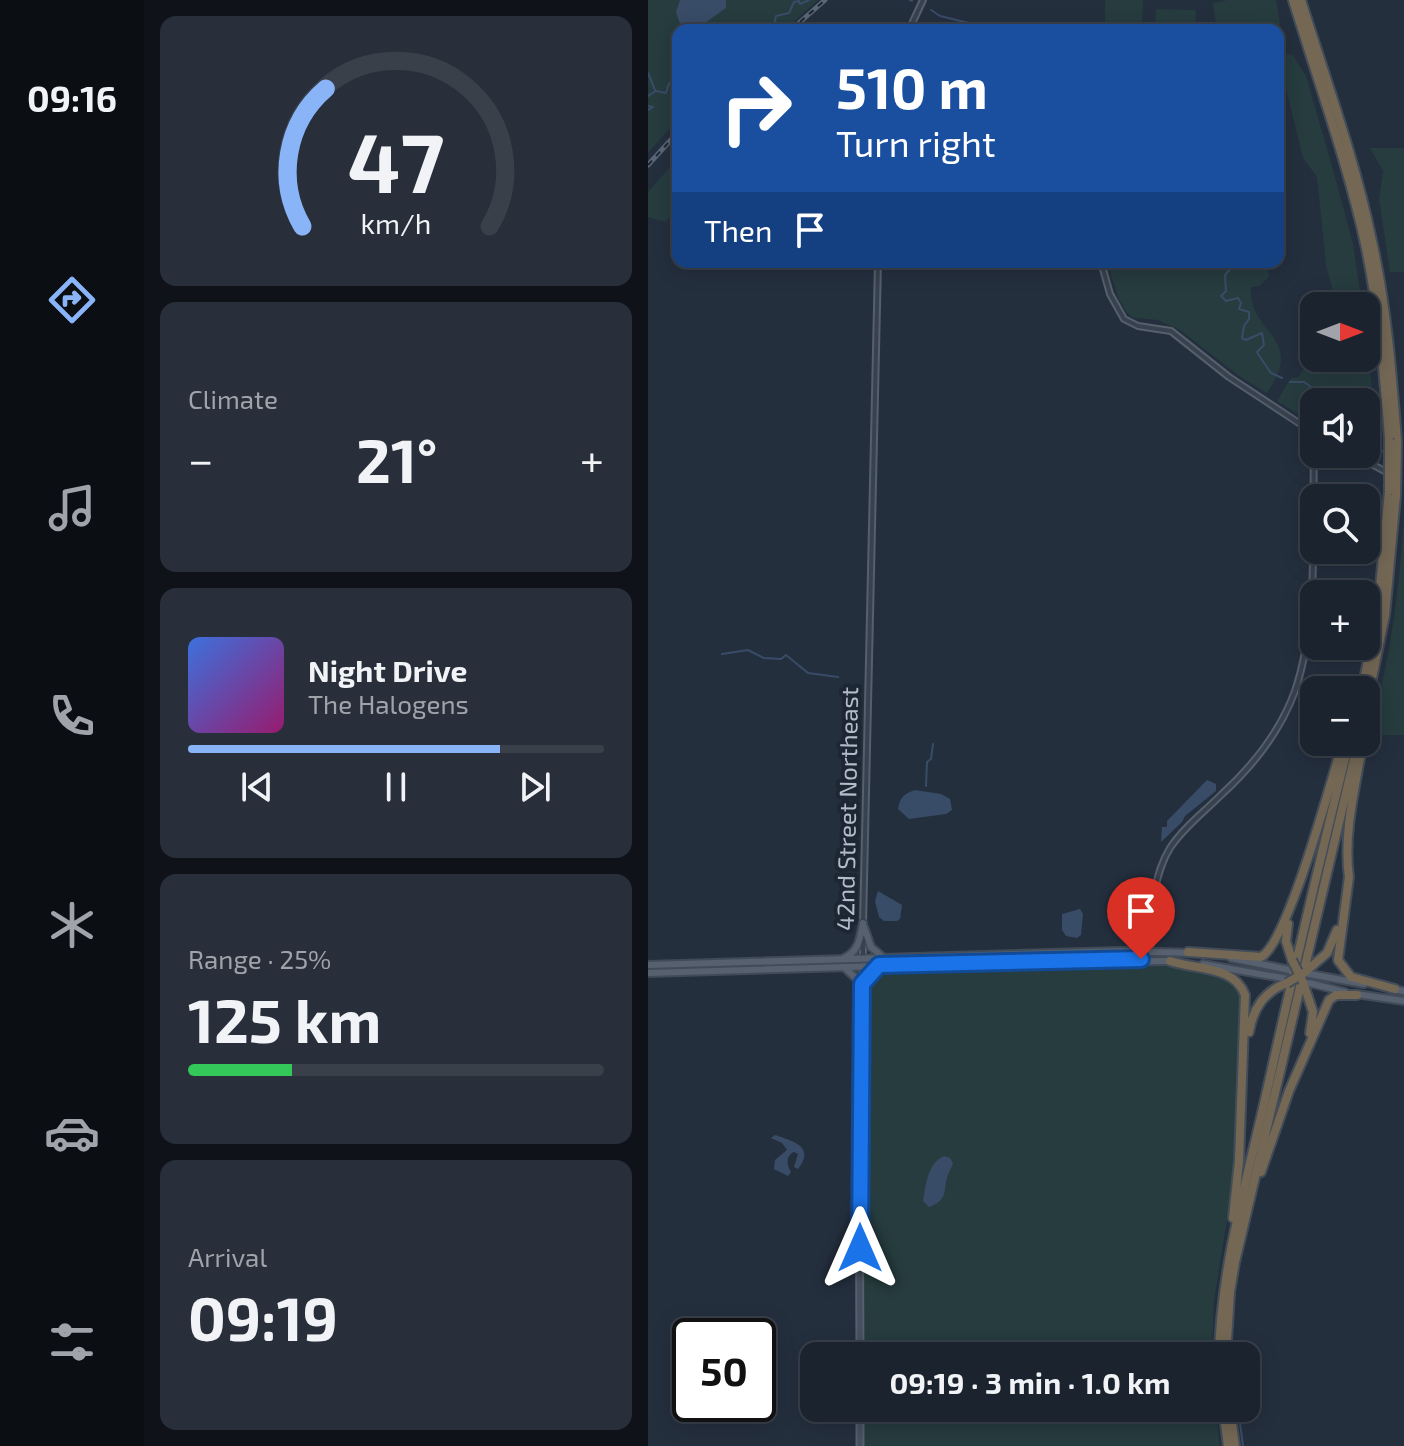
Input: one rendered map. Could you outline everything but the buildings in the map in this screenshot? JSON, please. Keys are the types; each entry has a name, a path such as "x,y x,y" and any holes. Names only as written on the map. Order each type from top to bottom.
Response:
{"highway":[{"path":"1293,0 1348,179 1365,246 1393,440"},
{"path":"1301,0 1358,183 1372,239 1388,333 1393,493 1389,585 1374,676"},
{"path":"1364,676 1374,634 1393,493"},
{"path":"1374,676 1376,667"},
{"path":"1298,1068 1313,1020 1312,1006 1292,960 1286,941 1287,928 1339,756"},
{"path":"1220,1342 1224,1291 1233,1240 1289,987 1346,756"},
{"path":"1227,1342 1230,1292 1244,1226 1357,756"},
{"path":"1242,1108 1252,1018 1265,996 1299,978 1327,953 1336,937 1359,756"},
{"path":"1347,864 1349,877 1338,960 1351,977 1400,990"},
{"path":"1188,952 1265,955 1279,937 1305,869"},
{"path":"1170,961 1230,975 1242,986 1246,1005 1236,1195 1221,1288 1220,1342"},
{"path":"1244,1226 1279,1117 1329,1000 1336,995 1357,995"},
{"path":"1225,1422 1228,1446"},
{"path":"1232,1422 1235,1446"}],"main road":[{"path":"863,923 871,947 885,959"},
{"path":"648,965 841,964 858,946 863,923"},
{"path":"648,973 863,963 885,959 1188,952 1357,995 1404,1001"},
{"path":"863,963 1058,961 1146,954 1170,961 1400,990"},
{"name":"42nd Street Northeast","path":"860,1342 863,963"},
{"path":"841,964 862,984 879,965"},
{"path":"860,1422 860,1446"}],"street":[{"path":"912,24 923,0"},
{"name":"42nd Street Northeast","path":"863,963 878,268"},
{"path":"1103,268 1110,294 1124,319 1138,326 1171,331 1229,377 1300,424"},
{"path":"1146,954 1147,914 1156,879 1170,848 1261,753 1281,722 1294,692 1306,649 1310,616 1314,468"},
{"path":"1378,468 1404,482"}],"green space":[{"path":"648,0 818,0 792,24 672,24 672,126 648,153"},
{"path":"1105,0 1143,0 1142,24 1105,24"},
{"path":"1276,0 1280,24 1216,24 1213,3"},
{"path":"1156,9 1196,10 1195,24 1155,24"},
{"path":"1292,54 1306,76 1335,177 1353,244 1360,292 1333,292 1326,265 1317,177 1303,158 1284,81 1284,55"},
{"path":"1370,148 1404,148 1404,272 1390,272 1379,199 1383,171"},
{"path":"672,165 672,216 665,222 648,217 648,192"},
{"path":"1109,268 1266,268 1269,277 1259,286 1251,287 1252,303 1278,347 1281,359 1278,374 1267,393 1239,376 1180,330 1158,320 1135,318 1128,314 1119,300"},
{"path":"1302,372 1370,372 1372,388 1300,388 1300,415 1277,401 1291,378 1298,378"},
{"path":"1404,517 1404,735 1380,735 1380,692 1400,566"},
{"path":"1146,960 1220,972 1242,986 1236,1164 1214,1301 1213,1342 860,1342 863,966"},
{"path":"860,1422 1217,1422 1220,1446 860,1446"}],"water":[{"path":"680,0 726,0 726,8 703,24 680,24 676,12"},
{"path":"1207,780 1216,784 1216,791 1185,816 1161,842 1162,827 1167,827 1167,821"},
{"path":"915,790 941,794 950,799 952,810 946,814 909,819 898,809 903,796"},
{"path":"878,891 902,905 900,919 884,921 879,917 875,901"},
{"path":"1080,909 1083,914 1081,935 1077,938 1066,936 1062,930 1062,914"},
{"path":"775,1135 794,1142 803,1150 803,1161 798,1169 794,1167 798,1154 794,1152 789,1156 791,1172 788,1176 774,1169 775,1160 787,1150 782,1143 771,1138"},
{"path":"944,1156 953,1163 944,1194 940,1201 929,1207 923,1201 928,1176 934,1164"}],"waterway":[{"path":"774,24 776,16 789,13 794,2 799,1 800,4 809,0"},
{"path":"931,10 940,16 973,24"},
{"path":"648,73 655,90"},
{"path":"648,96 656,91 666,93 669,83 672,84"},
{"path":"648,106 653,107 648,110"},
{"path":"1231,268 1225,275 1226,291 1221,296 1226,301 1238,298 1241,303 1239,309 1249,312 1242,338 1246,340 1262,333 1264,345 1257,352 1271,373 1282,378"},
{"path":"1290,382 1304,382 1313,388"},
{"path":"1380,449 1387,455"},
{"path":"722,654 748,650 764,658 781,659 786,655 808,673 838,677"},
{"path":"926,786 927,762 931,759 933,744"},
{"path":"1240,1422 1243,1446"}],"railway":[{"path":"798,24 825,0"},
{"path":"648,165 672,139"}],"route":[{"path":"860,1248 862,984 873,970 879,965 1141,959"}]}
